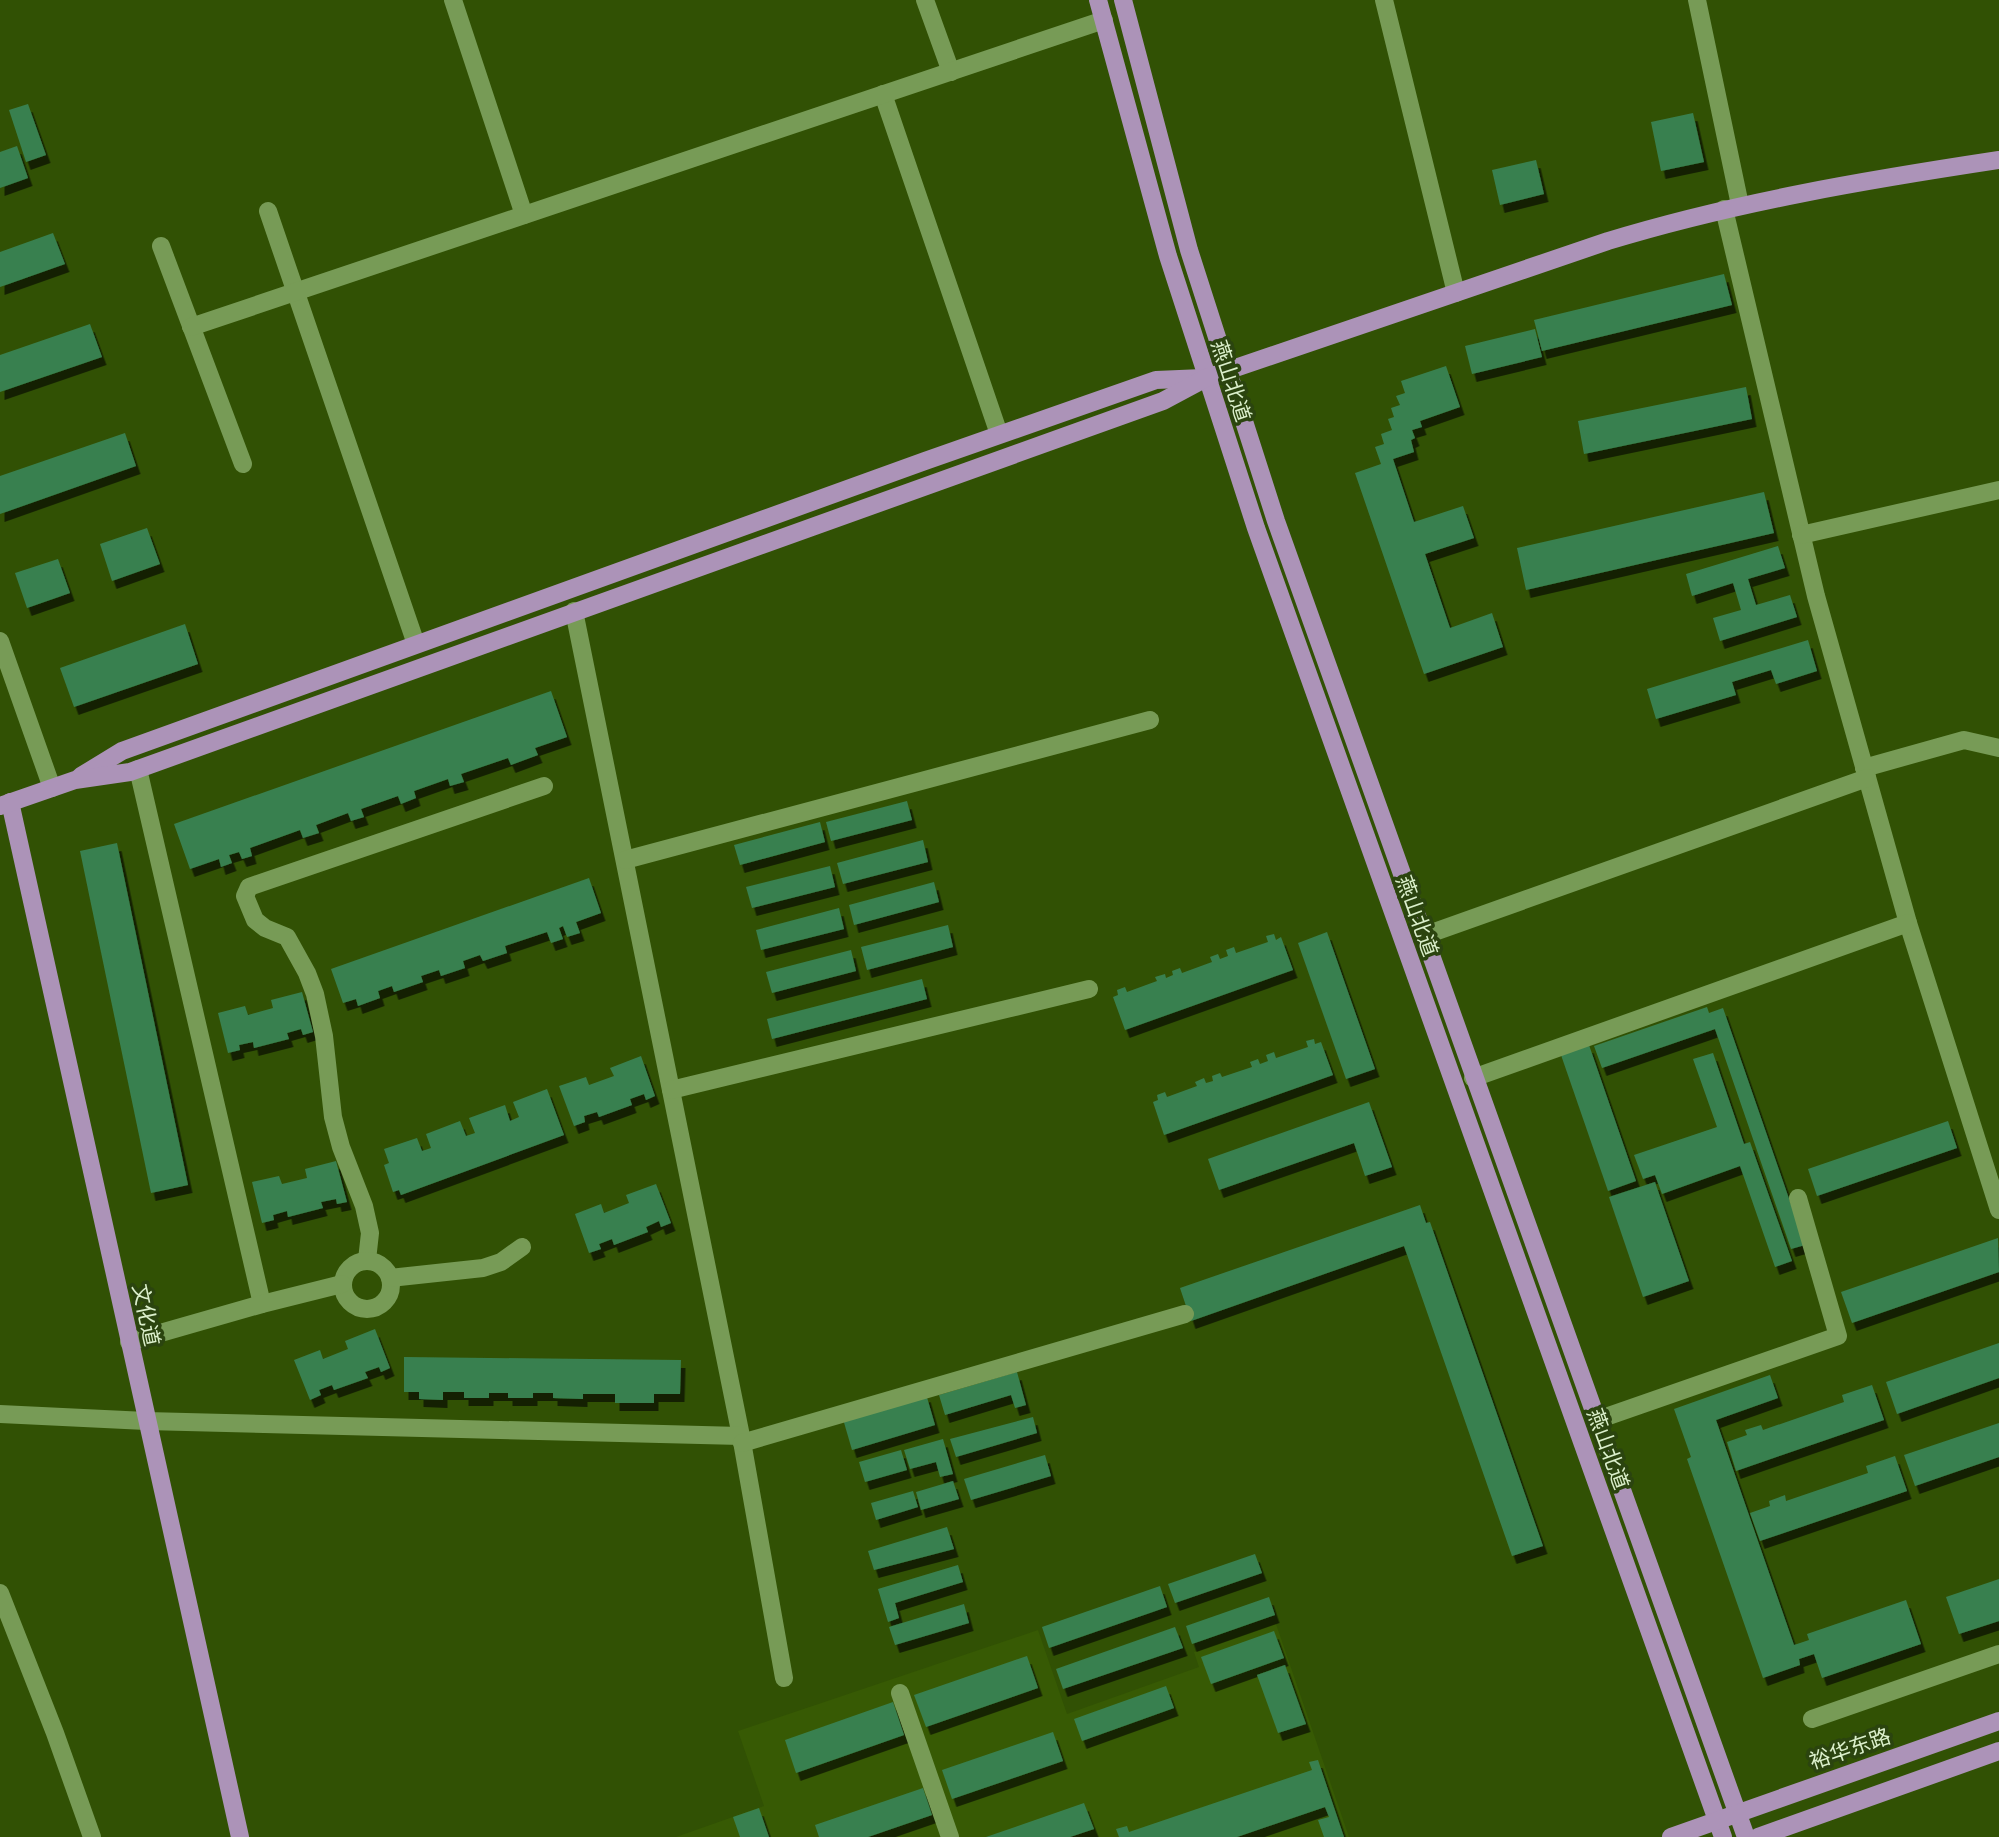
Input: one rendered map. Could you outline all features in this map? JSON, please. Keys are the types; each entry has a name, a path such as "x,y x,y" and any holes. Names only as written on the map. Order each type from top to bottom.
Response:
{"main road":[{"name":"燕山北道","path":"1098,0 1168,256 1269,568 1720,1829"},
{"name":"燕山北道","path":"1123,0 1189,250 1276,522 1746,1837"},
{"path":"5,804 75,780 138,769 1163,401 1206,378 1608,242 1732,207 1999,160"},
{"path":"75,780 122,751 999,434 1156,380 1206,378"},
{"name":"文化道","path":"5,804 240,1837"},
{"name":"裕华东路","path":"1671,1837 1720,1829 1738,1813 1999,1721"},
{"path":"1758,1837 1999,1751"}],"street":[{"path":"453,0 524,215"},
{"path":"925,0 951,72"},
{"path":"1384,0 1456,293"},
{"path":"1697,0 1732,207 1816,596 1908,923 1999,1210"},
{"path":"191,327 1104,20"},
{"path":"883,94 999,434"},
{"path":"268,211 416,644"},
{"path":"161,246 243,464"},
{"path":"1801,535 1999,490"},
{"path":"574,611 741,1439 784,1678"},
{"path":"0,641 52,788"},
{"path":"625,860 1150,720"},
{"path":"1423,936 1865,773 1964,740 1999,748"},
{"path":"138,769 262,1304"},
{"path":"367,1260 370,1233 365,1206 341,1147 333,1117 324,1036 315,995 307,973 287,937 265,928 255,920 245,896 249,887 544,786"},
{"path":"1474,1078 1908,923"},
{"path":"671,1090 1089,989"},
{"path":"1597,1420 1838,1336 1798,1198"},
{"path":"390,1278 483,1268 501,1262 522,1247"},
{"path":"367,1260 384,1267 390,1278 390,1293 377,1307 368,1309 353,1305 343,1292 342,1284 346,1271 351,1266 367,1260"},
{"path":"129,1342 342,1284"},
{"path":"0,1414 741,1439 1185,1314"},
{"path":"0,1593 92,1837"},
{"path":"1812,1719 1999,1654"},
{"path":"900,1693 950,1837"}],"shaded area":[{"path":"1276,1624 1349,1837 676,1837 764,1806 738,1731 1038,1630 1067,1714 1199,1667 1194,1652"}],"building":[{"path":"28,104 46,155 26,162 9,110"},
{"path":"1693,113 1704,162 1661,171 1651,122"},
{"path":"17,146 28,178 0,188 0,152"},
{"path":"1536,160 1544,194 1500,205 1492,170"},
{"path":"53,233 65,264 0,287 0,252"},
{"path":"1724,274 1732,305 1542,351 1534,320"},
{"path":"90,324 102,357 0,392 0,355"},
{"path":"1535,329 1542,357 1472,374 1465,346"},
{"path":"1446,366 1460,407 1420,421 1422,427 1412,430 1415,438 1411,440 1414,452 1393,459 1414,522 1463,506 1474,538 1425,554 1450,628 1492,613 1503,647 1424,674 1355,473 1381,464 1375,447 1384,444 1381,434 1392,430 1388,419 1394,417 1391,408 1400,405 1396,396 1405,393 1401,381"},
{"path":"1746,387 1752,419 1584,454 1578,421"},
{"path":"125,433 136,466 0,514 0,476"},
{"path":"1764,492 1774,533 1526,590 1517,548"},
{"path":"147,528 160,564 112,581 100,544"},
{"path":"1778,546 1785,568 1748,579 1756,605 1790,595 1797,617 1720,641 1713,618 1741,610 1733,583 1692,596 1686,574"},
{"path":"58,559 70,593 27,608 15,573"},
{"path":"185,624 198,664 74,707 60,668"},
{"path":"1808,640 1817,671 1776,684 1771,670 1732,682 1736,695 1656,719 1647,689"},
{"path":"551,691 567,737 535,748 538,755 511,765 508,758 461,774 464,782 450,786 448,779 414,791 416,798 401,804 398,796 361,809 364,817 351,821 348,813 316,825 319,833 303,838 300,830 250,848 252,856 242,859 239,852 229,855 232,863 221,867 219,859 190,869 174,824"},
{"path":"907,801 912,820 831,841 826,822"},
{"path":"820,822 825,842 740,865 734,845"},
{"path":"923,840 928,862 843,884 837,863"},
{"path":"117,843 188,1185 151,1193 80,851"},
{"path":"830,866 835,887 752,908 746,887"},
{"path":"589,878 601,913 576,922 580,933 567,937 563,926 559,928 563,939 551,943 547,932 505,946 507,953 483,961 480,955 463,961 465,968 441,976 439,970 421,976 423,982 394,992 392,986 378,991 380,998 358,1006 356,999 343,1003 331,969"},
{"path":"934,882 939,902 854,925 849,905"},
{"path":"839,908 844,929 761,950 756,930"},
{"path":"948,925 953,947 867,970 861,947"},
{"path":"1327,932 1375,1069 1346,1079 1298,943"},
{"path":"1274,934 1276,940 1281,937 1293,970 1125,1030 1113,997 1118,995 1117,990 1125,987 1127,992 1157,981 1155,977 1165,974 1166,978 1173,975 1172,971 1180,968 1182,973 1212,962 1210,957 1218,954 1220,959 1228,956 1226,950 1234,947 1236,953 1268,942 1266,936"},
{"path":"851,950 856,971 772,993 766,972"},
{"path":"922,979 927,999 772,1039 767,1019"},
{"path":"302,992 313,1032 303,1035 301,1029 287,1033 289,1039 254,1048 253,1042 239,1045 240,1050 228,1053 218,1013 245,1006 248,1015 273,1008 271,1000"},
{"path":"1707,1007 1709,1013 1723,1008 1805,1245 1791,1249 1715,1029 1602,1068 1594,1046"},
{"path":"1314,1039 1315,1044 1321,1042 1333,1075 1164,1135 1153,1102 1158,1100 1157,1095 1165,1092 1167,1097 1197,1086 1195,1082 1204,1078 1206,1083 1213,1081 1212,1076 1220,1073 1222,1077 1252,1067 1250,1062 1258,1059 1260,1064 1268,1061 1266,1055 1274,1052 1276,1058 1308,1047 1306,1041"},
{"path":"1589,1045 1636,1181 1608,1191 1561,1055"},
{"path":"1713,1053 1744,1144 1750,1142 1792,1261 1775,1267 1740,1166 1662,1194 1655,1175 1643,1179 1634,1155 1717,1127 1693,1059"},
{"path":"641,1056 655,1096 646,1100 644,1094 630,1099 632,1105 599,1117 597,1112 584,1116 585,1122 574,1126 559,1086 586,1077 589,1085 614,1076 610,1068"},
{"path":"547,1089 564,1135 401,1195 399,1190 393,1192 384,1165 389,1163 384,1149 417,1138 422,1151 431,1148 426,1134 460,1121 466,1136 475,1133 469,1118 505,1105 510,1121 519,1117 513,1102"},
{"path":"1369,1102 1392,1167 1365,1176 1354,1143 1219,1190 1208,1159"},
{"path":"1948,1121 1957,1148 1817,1196 1808,1169"},
{"path":"336,1161 347,1202 337,1204 336,1199 321,1202 323,1208 288,1217 287,1211 273,1215 274,1220 262,1223 252,1182 279,1176 282,1184 307,1178 305,1169"},
{"path":"1655,1182 1689,1281 1643,1297 1609,1197"},
{"path":"656,1184 671,1223 661,1227 659,1221 646,1227 648,1232 614,1245 612,1239 599,1244 601,1249 589,1253 575,1214 601,1204 604,1213 629,1203 626,1195"},
{"path":"1420,1205 1426,1223 1430,1222 1543,1546 1512,1556 1404,1246 1191,1321 1180,1288"},
{"path":"1998,1238 1999,1272 1852,1323 1841,1292"},
{"path":"375,1329 390,1368 381,1372 379,1367 365,1372 368,1378 334,1390 332,1385 319,1390 321,1395 310,1400 294,1360 320,1350 323,1359 348,1349 345,1341"},
{"path":"1999,1343 1999,1378 1897,1414 1886,1382"},
{"path":"404,1357 681,1360 680,1394 654,1394 654,1403 615,1403 615,1394 583,1394 583,1399 553,1398 553,1393 533,1393 533,1398 508,1398 508,1393 489,1393 489,1398 464,1398 464,1392 443,1392 443,1400 419,1399 419,1392 404,1392"},
{"path":"1017,1372 1026,1405 1015,1408 1011,1395 945,1415 939,1395"},
{"path":"1770,1375 1778,1398 1716,1420 1794,1645 1809,1640 1807,1634 1906,1600 1921,1644 1822,1678 1814,1654 1799,1659 1800,1665 1763,1678 1687,1459 1691,1457 1674,1409"},
{"path":"1872,1385 1884,1420 1736,1471 1727,1442 1747,1435 1745,1430 1761,1425 1763,1430 1844,1402 1842,1395"},
{"path":"926,1394 935,1425 852,1450 843,1419"},
{"path":"1033,1417 1037,1433 956,1457 950,1439"},
{"path":"1999,1423 1999,1457 1915,1486 1904,1455"},
{"path":"943,1439 953,1474 940,1477 936,1462 910,1469 904,1450"},
{"path":"901,1450 907,1470 865,1482 859,1462"},
{"path":"1045,1455 1051,1476 971,1500 964,1479"},
{"path":"1895,1456 1907,1491 1760,1541 1750,1513 1770,1506 1769,1501 1785,1495 1786,1501 1868,1473 1866,1466"},
{"path":"953,1481 959,1499 921,1510 916,1492"},
{"path":"913,1491 918,1507 876,1520 871,1503"},
{"path":"947,1527 954,1549 874,1570 868,1551"},
{"path":"1255,1554 1262,1573 1175,1603 1168,1584"},
{"path":"958,1565 963,1582 895,1603 899,1618 888,1622 878,1589"},
{"path":"1999,1579 1999,1621 1959,1634 1946,1597"},
{"path":"1160,1586 1167,1607 1049,1648 1042,1627"},
{"path":"1269,1597 1275,1615 1192,1644 1186,1626"},
{"path":"964,1604 969,1623 895,1645 889,1627"},
{"path":"1175,1627 1183,1648 1063,1689 1056,1669"},
{"path":"1274,1631 1284,1658 1211,1684 1201,1657"},
{"path":"1027,1656 1038,1688 926,1727 914,1695"},
{"path":"1285,1665 1306,1724 1278,1733 1257,1675"},
{"path":"1166,1686 1174,1708 1082,1741 1074,1719"},
{"path":"893,1702 904,1735 796,1773 785,1740"},
{"path":"1053,1732 1063,1761 952,1799 942,1770"},
{"path":"1318,1760 1344,1837 1324,1837 1318,1820 1329,1817 1325,1807 1237,1837 1119,1837 1116,1829 1127,1826 1129,1832 1312,1770 1309,1762"},
{"path":"923,1788 932,1815 868,1837 819,1837 815,1825"},
{"path":"1084,1803 1094,1829 1070,1837 986,1837"},
{"path":"759,1808 769,1837 740,1837 733,1817"}]}
